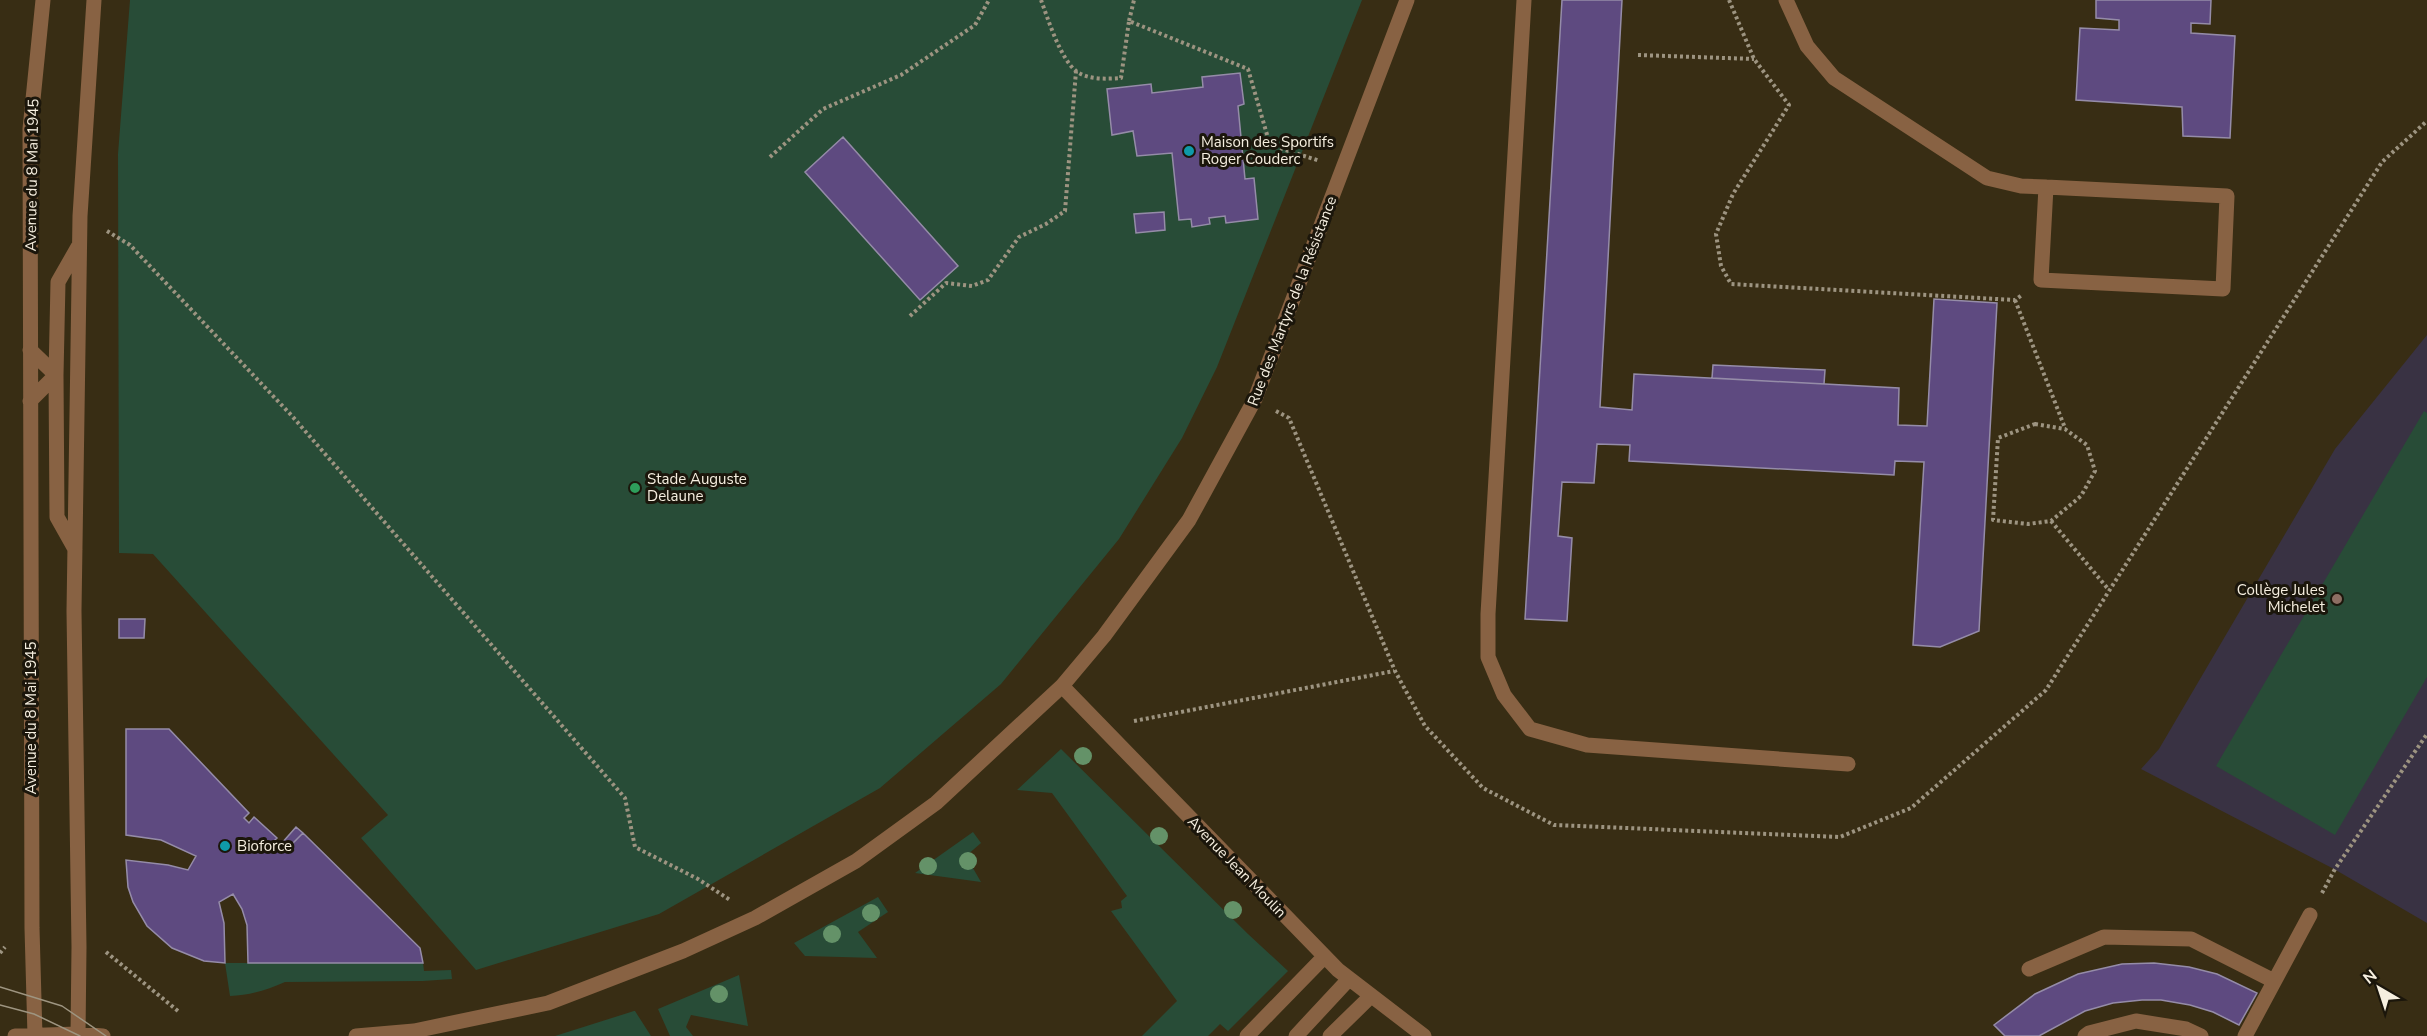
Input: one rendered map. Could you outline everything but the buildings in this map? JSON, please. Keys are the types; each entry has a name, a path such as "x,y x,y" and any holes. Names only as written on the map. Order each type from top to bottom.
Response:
{"street":[{"name":"Avenue du 8 Mai 1945","path":"35,1036 32,928 30,129 43,0"},
{"path":"78,1035 80,947 74,611 80,243 94,0"},
{"name":"Rue des Martyrs de la Résistance","path":"356,1036 414,1031 548,1003 683,951 755,918 856,861 936,802 1062,686 1104,636 1189,520 1255,399 1407,0"},
{"path":"1524,0 1488,614 1488,657 1504,695 1530,729 1587,745 1848,764"},
{"path":"1786,0 1807,46 1834,78 1987,178 2021,186 2046,187 2227,196 2223,289 2041,280 2046,187"},
{"path":"75,549 57,517 56,375 58,282 80,243"},
{"path":"30,350 56,375"},
{"path":"30,401 56,375"},
{"name":"Avenue Jean Moulin","path":"1062,686 1324,957 1424,1036"},
{"path":"2245,1036 2310,915"},
{"path":"2029,969 2104,937 2191,939 2274,981"},
{"path":"1247,1036 1324,957"},
{"path":"1296,1036 1349,979"},
{"path":"1330,1036 1371,996"},
{"path":"2085,1036 2136,1021 2186,1029 2201,1036"},
{"path":"15,1036 103,1036"}],"path":[{"path":"770,157 823,110 901,75 975,25 989,0"},
{"path":"910,316 946,283 972,286 987,280 1019,237 1046,224 1065,211 1076,72 1056,40 1041,0"},
{"path":"1076,72 1102,79 1121,78 1134,0"},
{"path":"1729,0 1754,59 1789,105 1733,194 1716,234 1721,266 1731,284 2015,300 2041,280"},
{"path":"1129,21 1248,69 1270,145 1308,156"},
{"path":"1638,55 1754,59"},
{"path":"1255,399 1289,418 1395,670 1425,726 1483,788 1554,825 1840,837 1911,807 2046,690 2382,162 2427,120"},
{"path":"81,216 130,245 300,424 625,798 635,847 698,879 755,918"},
{"path":"2015,300 2065,429"},
{"path":"2035,424 2065,429 2087,445 2094,471 2081,496 2051,521 2028,524 1993,520 1998,438 2035,424"},
{"path":"2051,521 2109,590"},
{"path":"1104,727 1395,670"},
{"path":"2310,915 2334,869 2427,734"},
{"path":"98,946 178,1011"},
{"path":"0,953 5,947"}],"shaded area":[{"name":"Collège Jules Michelet","path":"2427,335 2427,923 2334,869 2141,769 2159,749 2335,449"}],"green space":[{"name":"Stade Auguste Delaune","path":"130,0 1362,0 1217,367 1182,438 1119,539 1001,684 880,788 659,914 476,970 361,838 388,815 153,554 119,553 118,154"},
{"path":"2424,411 2427,413 2427,677 2335,835 2216,766"},
{"path":"1061,749 1288,971 1228,1031 1220,1024 1208,1036 1142,1036 1177,1001 1111,911 1122,908 1121,901 1127,896 1052,793 1017,790"},
{"path":"973,832 981,843 966,856 981,882 915,873"},
{"path":"878,897 888,912 858,932 877,958 805,956 794,943"},
{"path":"225,963 423,963 424,971 451,970 452,979 285,982 258,992 230,996"},
{"path":"739,975 748,1026 691,1015 686,1027 693,1036 670,1036 658,1009"},
{"path":"634,1011 651,1036 555,1036"}],"tram line":[{"path":"0,987 62,1006 106,1036"},
{"path":"0,1005 34,1014 80,1036"}],"place":[{"name":"Maison des Sportifs Roger Couderc","path":"1189,151"},
{"name":"Stade Auguste Delaune","path":"635,488"},
{"name":"Collège Jules Michelet","path":"2337,599"},
{"name":"Bioforce","path":"225,846"}]}
